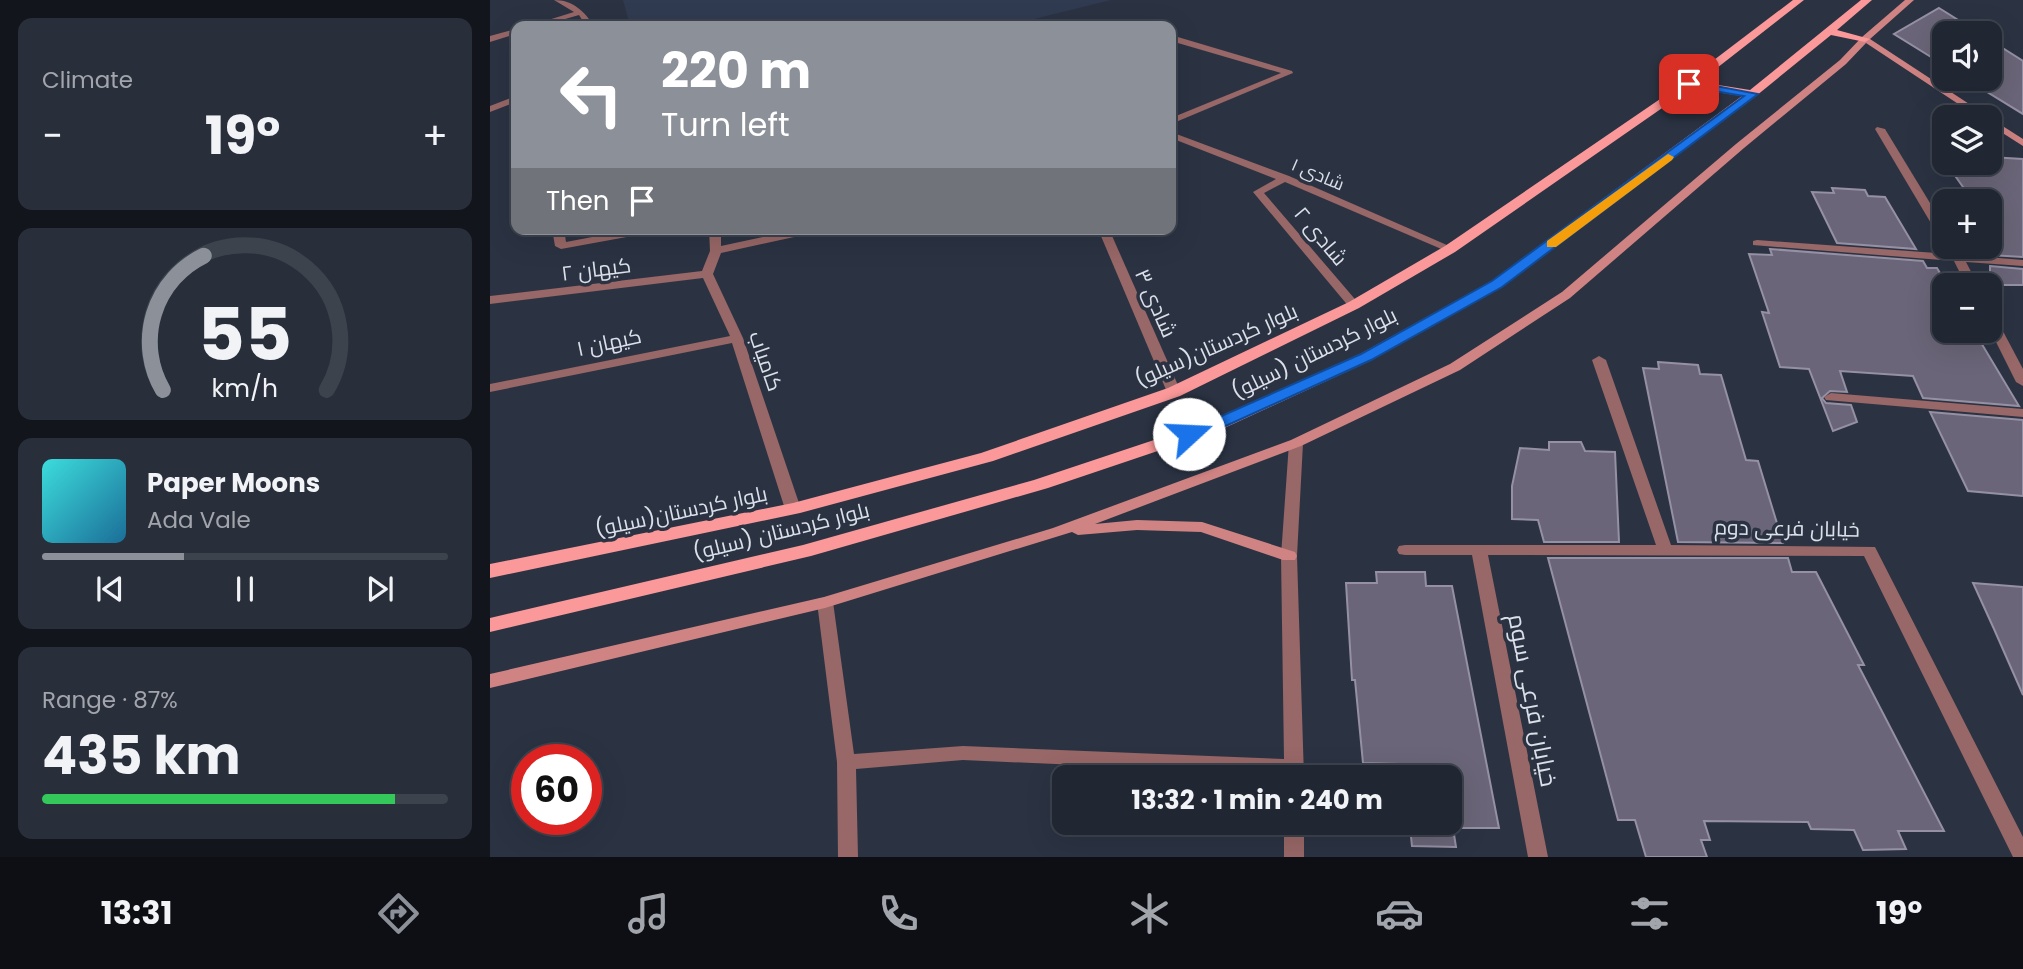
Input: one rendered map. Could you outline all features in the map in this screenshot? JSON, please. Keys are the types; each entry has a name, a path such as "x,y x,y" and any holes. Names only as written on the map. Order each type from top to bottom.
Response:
{"main road":[{"name":"بلوار کردستان(سیلو)","path":"490,571 793,509 986,457 1174,392 1353,304 1450,249 1689,84 1799,0"},
{"name":"بلوار کردستان (سیلو)","path":"490,625 804,551 1041,484 1214,426 1366,357 1497,284 1752,94 1867,0"},
{"path":"1828,31 1865,39"},
{"path":"1689,84 1752,94"}],"street":[{"path":"490,681 825,603 1058,532 1296,443 1455,367 1566,295 1730,154 1843,62 1910,0"},
{"path":"562,1 581,12 587,21"},
{"path":"550,21 581,12"},
{"path":"490,39 511,33"},
{"path":"1865,39 1966,105"},
{"path":"1176,40 1289,74 1176,119"},
{"path":"490,109 511,101"},
{"path":"1880,129 1932,215"},
{"path":"2002,129 2023,143"},
{"name":"شادی ۱","path":"1176,137 1285,178 1450,249"},
{"name":"شادی ۲","path":"1285,178 1258,192 1353,304"},
{"path":"559,235 561,246 621,235"},
{"path":"707,274 716,251 715,235"},
{"path":"716,251 789,235"},
{"name":"شادی ۳","path":"1106,235 1174,392"},
{"path":"1757,243 1932,251"},
{"path":"1998,259 2023,263"},
{"name":"کیهان ۲","path":"490,300 707,274"},
{"name":"کامیاب","path":"707,274 737,338 793,509"},
{"name":"کیهان ۱","path":"490,388 737,338"},
{"path":"2002,341 2023,382"},
{"path":"1600,360 1665,550"},
{"path":"1831,397 2023,413"},
{"path":"1294,765 1289,556 1296,443"},
{"path":"1058,532 1137,525 1202,527 1289,556"},
{"name":"خیابان فرعی دوم","path":"1405,551 1869,551 2023,857"},
{"name":"خیابان فرعی سوم","path":"1479,552 1538,857"},
{"path":"825,603 846,762 848,857"},
{"path":"846,762 963,753 1172,765"},
{"path":"1294,835 1294,857"}],"shaded area":[{"path":"623,0 1111,0 1026,21 629,21"}],"building":[{"path":"1939,8 1960,21 1932,21 1932,58 1894,34"},
{"path":"2002,48 2023,61 2023,114 1986,91 2002,91"},
{"path":"2002,158 2023,159 2023,257 2002,256 2002,189 1964,189 1955,175 2002,175"},
{"path":"1832,188 1865,190 1868,196 1885,197 1916,249 1837,243 1812,192 1834,193"},
{"path":"1770,249 1923,261 1927,268 1937,268 1940,273 1932,273 1932,343 1981,343 2019,406 1923,398 1913,376 1840,371 1847,392 1830,391 1822,398 1826,403 1851,405 1857,422 1833,431 1809,369 1780,367 1762,312 1769,313 1749,254 1772,255"},
{"path":"1990,266 2023,269 2023,285 2002,285 2002,273 1990,273"},
{"path":"1658,362 1698,365 1700,374 1721,375 1746,460 1758,461 1783,543 1678,542 1643,368 1659,369"},
{"path":"1930,412 2023,420 2023,496 1968,491"},
{"path":"1549,442 1581,442 1585,451 1615,452 1619,542 1544,542 1538,520 1512,519 1512,486 1520,448 1549,450"},
{"path":"1548,558 1788,558 1792,572 1816,572 1864,665 1858,665 1944,831 1898,831 1906,849 1863,850 1854,830 1811,829 1808,822 1704,821 1710,840 1701,840 1707,857 1646,857 1635,820 1618,820"},
{"path":"1376,572 1425,572 1426,586 1452,586 1499,828 1462,828 1462,765 1363,763 1355,680 1352,680 1346,583 1377,583"},
{"path":"1973,583 2023,587 2023,695 1994,629"},
{"path":"1411,835 1454,835 1456,847 1412,846"}],"slow traffic":[{"path":"1552,244 1668,157"}],"route":[{"path":"1189,434 1214,426 1366,357 1497,284 1752,94 1689,84"}]}
